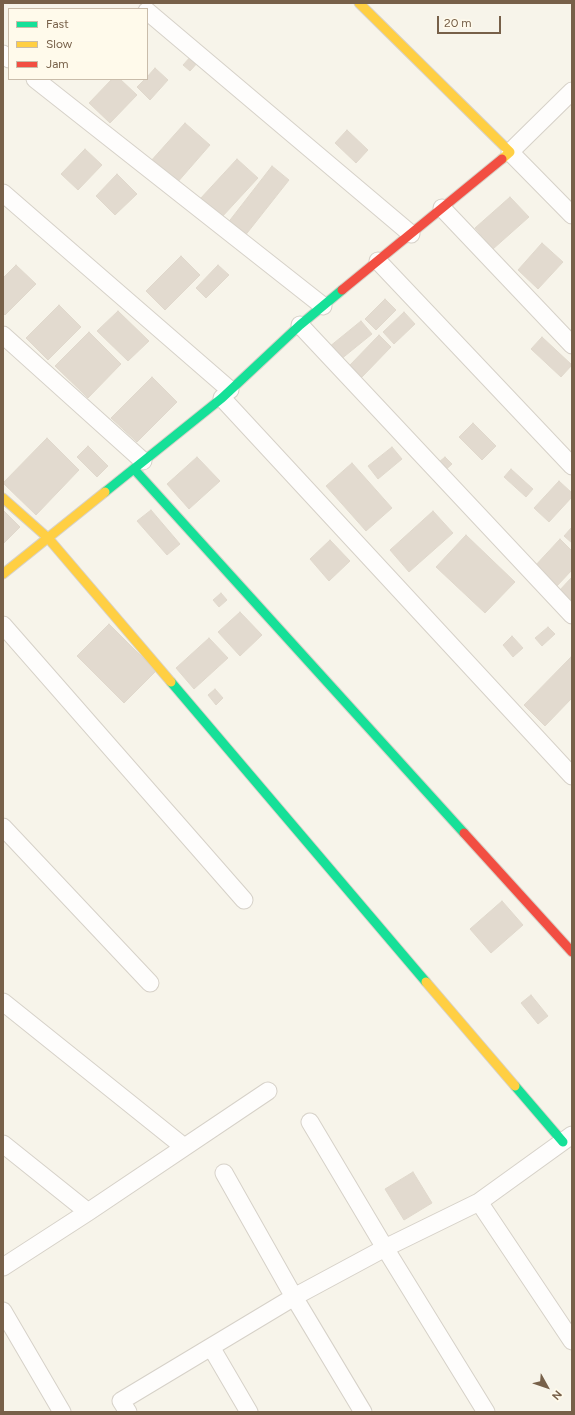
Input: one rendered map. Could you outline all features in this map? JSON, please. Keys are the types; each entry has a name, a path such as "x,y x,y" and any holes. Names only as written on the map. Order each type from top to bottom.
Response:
{"street":[{"path":"359,3 572,215"},
{"path":"148,12 411,234"},
{"path":"36,80 323,306"},
{"path":"3,574 226,394 323,306 510,152 572,91"},
{"path":"3,193 226,394 572,776"},
{"path":"442,208 572,345"},
{"path":"378,261 572,466"},
{"path":"300,326 572,615"},
{"path":"3,335 139,465 572,952"},
{"path":"3,498 48,538 568,1138 479,1202 385,1248 294,1297 121,1401 128,1412"},
{"path":"3,625 244,900"},
{"path":"3,827 150,983"},
{"path":"3,1002 184,1148"},
{"path":"3,1267 88,1212 268,1091"},
{"path":"310,1122 385,1248 486,1412"},
{"path":"3,1144 88,1212"},
{"path":"224,1173 294,1297 363,1412"},
{"path":"479,1202 572,1341"},
{"path":"3,1311 62,1412"},
{"path":"211,1347 249,1412"}],"building":[{"path":"192,55 199,61 190,71 183,65"},
{"path":"155,68 168,80 150,100 137,87 144,80 148,80 148,76"},
{"path":"111,80 121,80 137,95 110,123 89,103"},
{"path":"185,123 210,145 176,184 150,162"},
{"path":"347,130 368,150 356,163 335,143"},
{"path":"85,149 102,165 78,190 61,174"},
{"path":"237,159 258,178 221,218 200,199"},
{"path":"272,166 289,180 244,237 227,224"},
{"path":"117,174 137,194 115,215 96,196"},
{"path":"510,197 529,217 493,249 475,228"},
{"path":"542,243 563,262 538,289 518,270"},
{"path":"181,256 200,275 165,310 146,291"},
{"path":"16,265 36,284 5,315 3,313 3,278"},
{"path":"218,265 229,275 206,298 196,288"},
{"path":"385,299 396,310 376,330 365,319"},
{"path":"59,305 81,327 48,360 26,338"},
{"path":"118,311 149,341 128,361 97,331"},
{"path":"404,312 415,324 394,344 383,332"},
{"path":"361,321 372,334 340,360 329,347"},
{"path":"89,332 121,364 88,398 55,366"},
{"path":"379,335 391,347 362,377 350,365"},
{"path":"542,337 572,365 561,377 531,349"},
{"path":"152,377 177,402 137,442 111,418"},
{"path":"473,423 496,446 482,460 459,437"},
{"path":"47,438 79,470 36,515 3,483"},
{"path":"88,446 108,466 97,477 77,457"},
{"path":"392,447 402,459 378,479 368,466"},
{"path":"197,457 220,481 189,509 167,484"},
{"path":"445,457 452,464 440,475 433,467"},
{"path":"352,463 392,508 366,531 326,486"},
{"path":"511,469 533,489 526,497 504,477"},
{"path":"559,481 572,493 572,497 549,522 534,508"},
{"path":"3,510 20,527 3,544"},
{"path":"151,510 180,544 167,555 137,521"},
{"path":"433,511 453,533 409,572 390,550"},
{"path":"572,527 572,543 564,536"},
{"path":"466,535 515,582 485,613 436,567"},
{"path":"560,539 572,551 572,570 556,587 534,567"},
{"path":"330,540 350,561 329,581 310,559"},
{"path":"572,577 572,605 558,592"},
{"path":"221,593 227,600 219,607 213,600"},
{"path":"240,612 262,635 240,656 218,632"},
{"path":"109,624 156,671 124,703 77,656"},
{"path":"548,627 555,634 542,646 535,638"},
{"path":"512,636 523,648 513,657 503,645"},
{"path":"209,638 228,658 194,689 176,668"},
{"path":"571,657 572,698 545,726 524,705"},
{"path":"215,689 223,698 216,705 208,695"},
{"path":"502,901 523,925 491,953 470,929"},
{"path":"531,995 548,1016 538,1024 521,1003"},
{"path":"413,1172 432,1203 404,1220 385,1189"}],"traffic: fast":[{"path":"105,492 222,398 300,325 342,290"},
{"path":"134,469 464,833"},
{"path":"171,682 426,982"},
{"path":"515,1086 563,1142"}],"traffic: slow":[{"path":"359,3 510,152 502,159"},
{"path":"3,574 105,492"},
{"path":"3,498 48,538 171,682"},
{"path":"426,982 515,1086"}],"traffic: jam":[{"path":"342,290 502,159"},
{"path":"464,833 572,952"}]}
